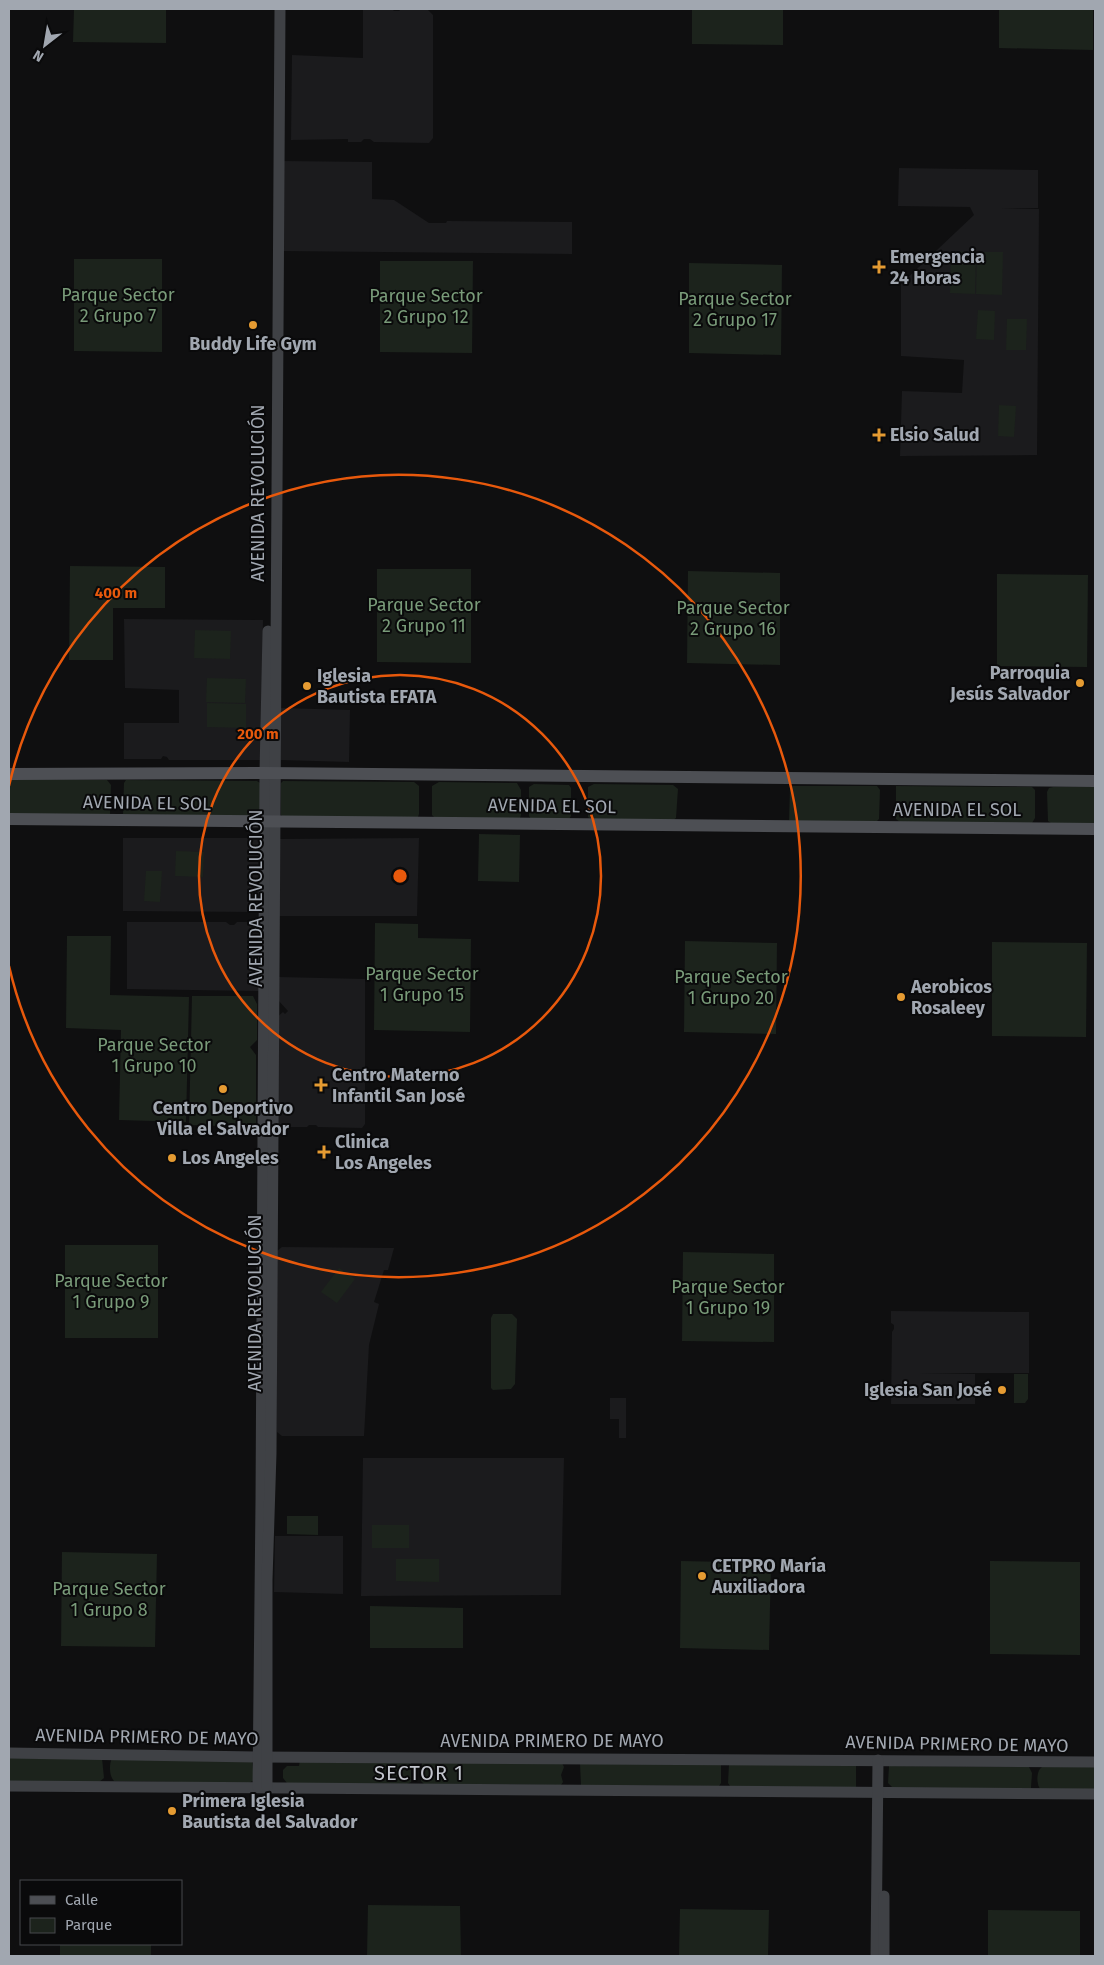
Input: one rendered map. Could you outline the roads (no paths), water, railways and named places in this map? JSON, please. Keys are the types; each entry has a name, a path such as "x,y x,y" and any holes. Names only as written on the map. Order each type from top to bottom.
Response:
{"main road":[{"name":"AVENIDA REVOLUCIÓN","path":"270,774 272,9"},
{"name":"AVENIDA REVOLUCIÓN","path":"262,1787 272,1448 269,822 280,9"},
{"name":"AVENIDA EL SOL","path":"9,774 270,774 1095,781"},
{"name":"AVENIDA EL SOL","path":"9,819 1095,829"},
{"name":"AVENIDA PRIMERO DE MAYO","path":"9,1753 262,1757 1095,1762"},
{"path":"876,1956 882,1760"},
{"path":"9,1786 1095,1794"},
{"path":"881,1792 884,1956"}],"place":[{"name":"Emergencia 24 Horas","path":"879,267"},
{"name":"Buddy Life Gym","path":"253,325"},
{"name":"Elsio Salud","path":"879,435"},
{"name":"Parroquia Jesús Salvador","path":"1080,683"},
{"name":"Iglesia Bautista EFATA","path":"307,686"},
{"name":"Aerobicos Rosaleey","path":"901,997"},
{"name":"Centro Materno Infantil San José","path":"321,1085"},
{"name":"Centro Deportivo Villa el Salvador","path":"223,1089"},
{"name":"Clinica Los Angeles","path":"324,1152"},
{"name":"Los Angeles","path":"172,1158"},
{"name":"Iglesia San José","path":"1002,1390"},
{"name":"CETPRO María Auxiliadora","path":"702,1576"},
{"name":"Primera Iglesia Bautista del Salvador","path":"172,1811"}],"district":[{"name":"SECTOR 1","path":"419,1773"}],"park label":[{"name":"Parque Sector 2 Grupo 7","path":"118,305"},
{"name":"Parque Sector 2 Grupo 12","path":"426,306"},
{"name":"Parque Sector 2 Grupo 17","path":"735,309"},
{"name":"Parque Sector 2 Grupo 11","path":"424,615"},
{"name":"Parque Sector 2 Grupo 16","path":"733,618"},
{"name":"Parque Sector 1 Grupo 15","path":"422,984"},
{"name":"Parque Sector 1 Grupo 20","path":"731,988"},
{"name":"Parque Sector 1 Grupo 10","path":"154,1055"},
{"name":"Parque Sector 1 Grupo 9","path":"111,1291"},
{"name":"Parque Sector 1 Grupo 19","path":"728,1297"},
{"name":"Parque Sector 1 Grupo 8","path":"109,1599"}]}
